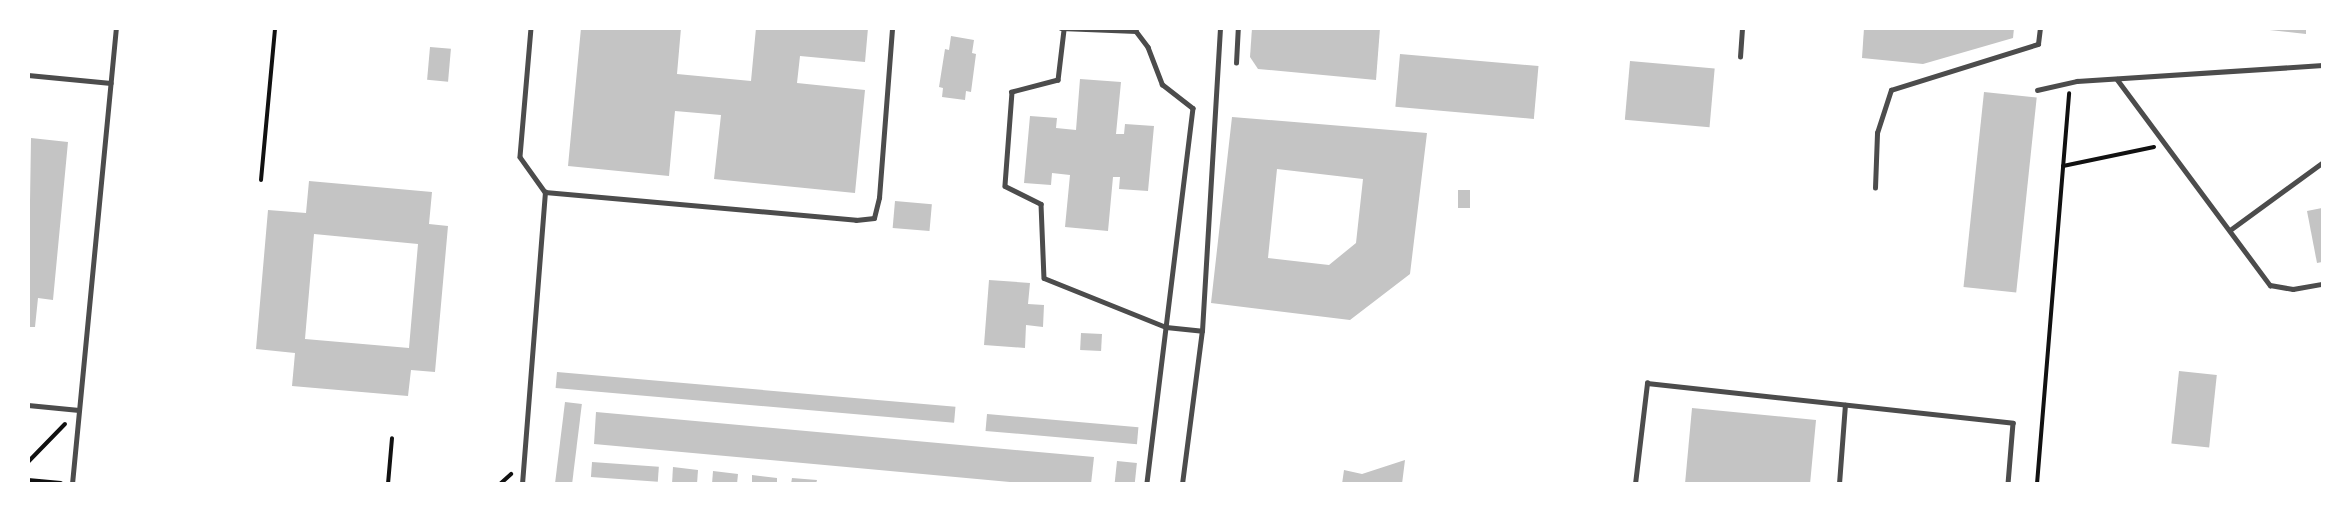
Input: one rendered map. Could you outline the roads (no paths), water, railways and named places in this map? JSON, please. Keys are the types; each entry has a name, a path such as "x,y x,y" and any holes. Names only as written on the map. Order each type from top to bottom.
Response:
{"lane":[{"path":"71,483 116,28"},
{"path":"522,483 545,192 520,157 531,28"},
{"path":"545,192 856,220 874,218 879,198 891,28"},
{"path":"1182,483 1202,331 1220,28"},
{"path":"1236,63 1238,28"},
{"path":"1740,57 1742,28"},
{"path":"1875,188 1877,133 1891,90 2038,44 2040,28"},
{"path":"1147,483 1166,327 1193,108 1162,84 1148,47 1136,31 1063,29 1058,80 1012,92 1005,186 1041,204 1044,278 1166,327 1202,331"},
{"path":"2037,90 2070,83 2322,65"},
{"path":"28,75 111,83"},
{"path":"2117,79 2270,285 2293,289 2322,284"},
{"path":"2230,230 2322,163"},
{"path":"1635,483 1647,383 2013,423 2008,483"},
{"path":"28,405 79,410"},
{"path":"1839,483 1845,405"}]}
